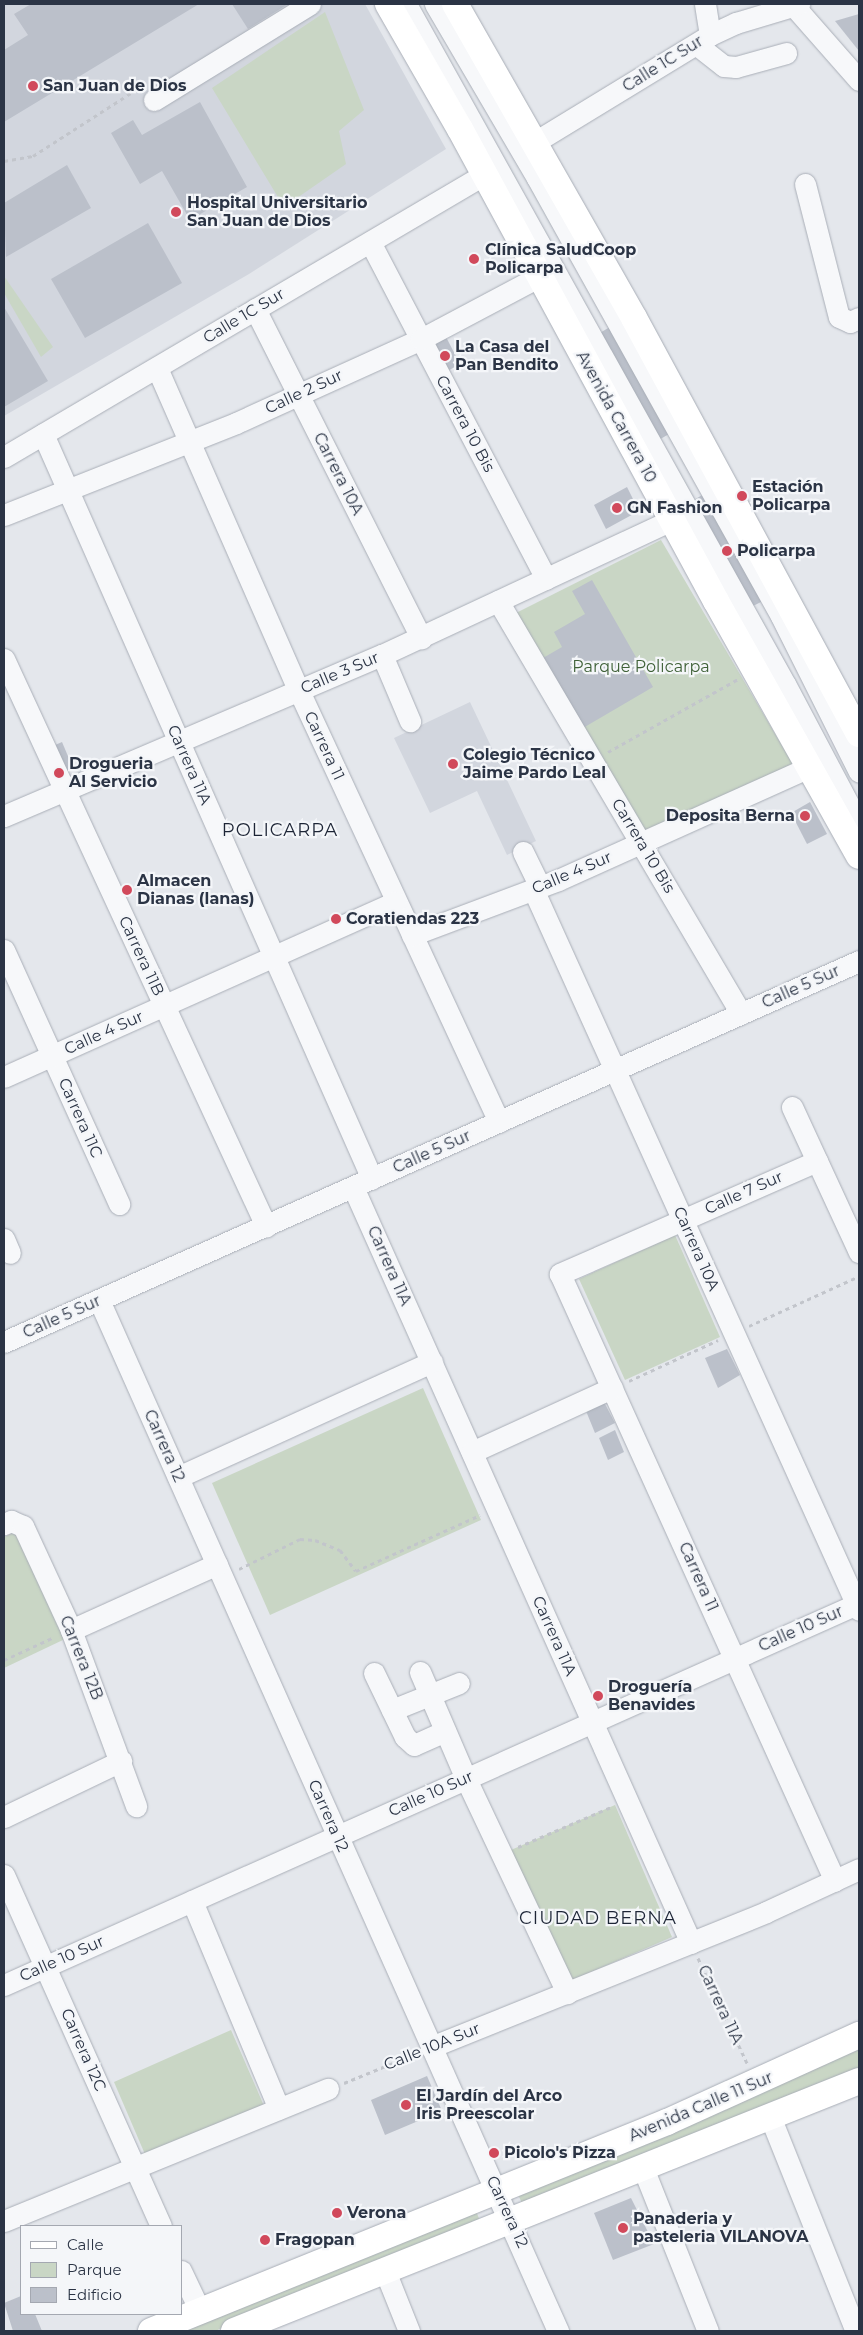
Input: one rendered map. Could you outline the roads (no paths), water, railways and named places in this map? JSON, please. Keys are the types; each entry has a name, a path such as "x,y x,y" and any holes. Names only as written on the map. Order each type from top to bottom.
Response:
{"main road":[{"name":"Avenida Carrera 10","path":"388,4 485,174 547,272 672,520 812,766 859,856"},
{"path":"455,4 535,142 587,251 778,578 859,734"},
{"name":"Avenida Calle 11 Sur","path":"150,2331 756,2084 859,2034"},
{"name":"Avenida Calle 11 Sur","path":"251,2328 385,2271 771,2119 859,2081"}],"street":[{"path":"154,100 310,4"},
{"path":"406,4 547,272 859,824"},
{"path":"435,4 587,251 780,616 859,772"},
{"path":"705,4 704,40 724,66 736,67 786,53"},
{"path":"796,5 859,80"},
{"name":"Calle 1C Sur","path":"535,142 736,22 796,5"},
{"name":"Calle 1C Sur","path":"4,457 485,174"},
{"path":"805,184 839,317 850,322 859,318"},
{"name":"Carrera 10 Bis","path":"370,242 546,579"},
{"name":"Calle 2 Sur","path":"4,515 189,442 298,395 421,339 587,251"},
{"name":"Carrera 10A","path":"255,310 421,638"},
{"name":"Carrera 11","path":"157,368 299,691 499,1122"},
{"name":"Carrera 11A","path":"43,434 274,957 432,1362 691,1943"},
{"name":"Calle 3 Sur","path":"4,816 421,638 672,520"},
{"name":"Carrera 10 Bis","path":"498,602 741,1014"},
{"path":"382,655 410,721"},
{"name":"Carrera 11B","path":"4,659 266,1226"},
{"name":"Calle 4 Sur","path":"412,935 537,888 812,766"},
{"name":"Carrera 10A","path":"523,852 615,1070 858,1606"},
{"name":"Calle 4 Sur","path":"4,1077 396,902"},
{"name":"Carrera 11C","path":"4,950 119,1204"},
{"name":"Calle 5 Sur","path":"4,1342 859,961"},
{"path":"792,1107 859,1252"},
{"name":"Calle 7 Sur","path":"560,1274 817,1161"},
{"name":"Carrera 11","path":"560,1274 835,1881"},
{"name":"Carrera 12","path":"99,1300 431,2047 511,2221 558,2331"},
{"path":"178,1477 432,1362"},
{"path":"472,1452 612,1388"},
{"name":"Carrera 12B","path":"7,1522 23,1526 71,1630 121,1761 136,1806"},
{"path":"71,1630 220,1571"},
{"name":"Calle 10 Sur","path":"4,1985 592,1722 858,1606"},
{"path":"420,1672 466,1779 567,1993"},
{"path":"374,1673 405,1737 414,1745 445,1731"},
{"path":"392,1710 460,1683"},
{"path":"4,1817 121,1761"},
{"name":"Calle 10A Sur","path":"431,2047 691,1943 859,1869"},
{"name":"Carrera 12C","path":"4,1874 161,2225"},
{"path":"192,1901 280,2109"},
{"path":"4,2221 328,2089"},
{"path":"771,2119 856,2331"},
{"path":"643,2168 708,2331"},
{"path":"385,2271 409,2331"},
{"path":"182,2273 200,2311"}],"place":[{"name":"San Juan de Dios","path":"33,86"},
{"name":"Hospital Universitario San Juan de Dios","path":"176,212"},
{"name":"Clínica SaludCoop Policarpa","path":"474,259"},
{"name":"La Casa del Pan Bendito","path":"445,356"},
{"name":"Estación Policarpa","path":"742,496"},
{"name":"GN Fashion","path":"617,508"},
{"name":"Policarpa","path":"727,551"},
{"name":"Colegio Técnico Jaime Pardo Leal","path":"453,764"},
{"name":"Drogueria Al Servicio","path":"59,773"},
{"name":"Deposita Berna","path":"805,816"},
{"name":"Almacen Dianas (lanas)","path":"127,890"},
{"name":"Coratiendas 223","path":"336,919"},
{"name":"Droguería Benavides","path":"598,1696"},
{"name":"El Jardín del Arco Iris Preescolar","path":"406,2105"},
{"name":"Picolo's Pizza","path":"494,2153"},
{"name":"Verona","path":"337,2213"},
{"name":"Panaderia y pasteleria VILANOVA","path":"623,2228"},
{"name":"Fragopan","path":"265,2240"}],"district":[{"name":"POLICARPA","path":"280,830"},
{"name":"CIUDAD BERNA","path":"598,1918"}],"park label":[{"name":"Parque Policarpa","path":"641,667"}]}
